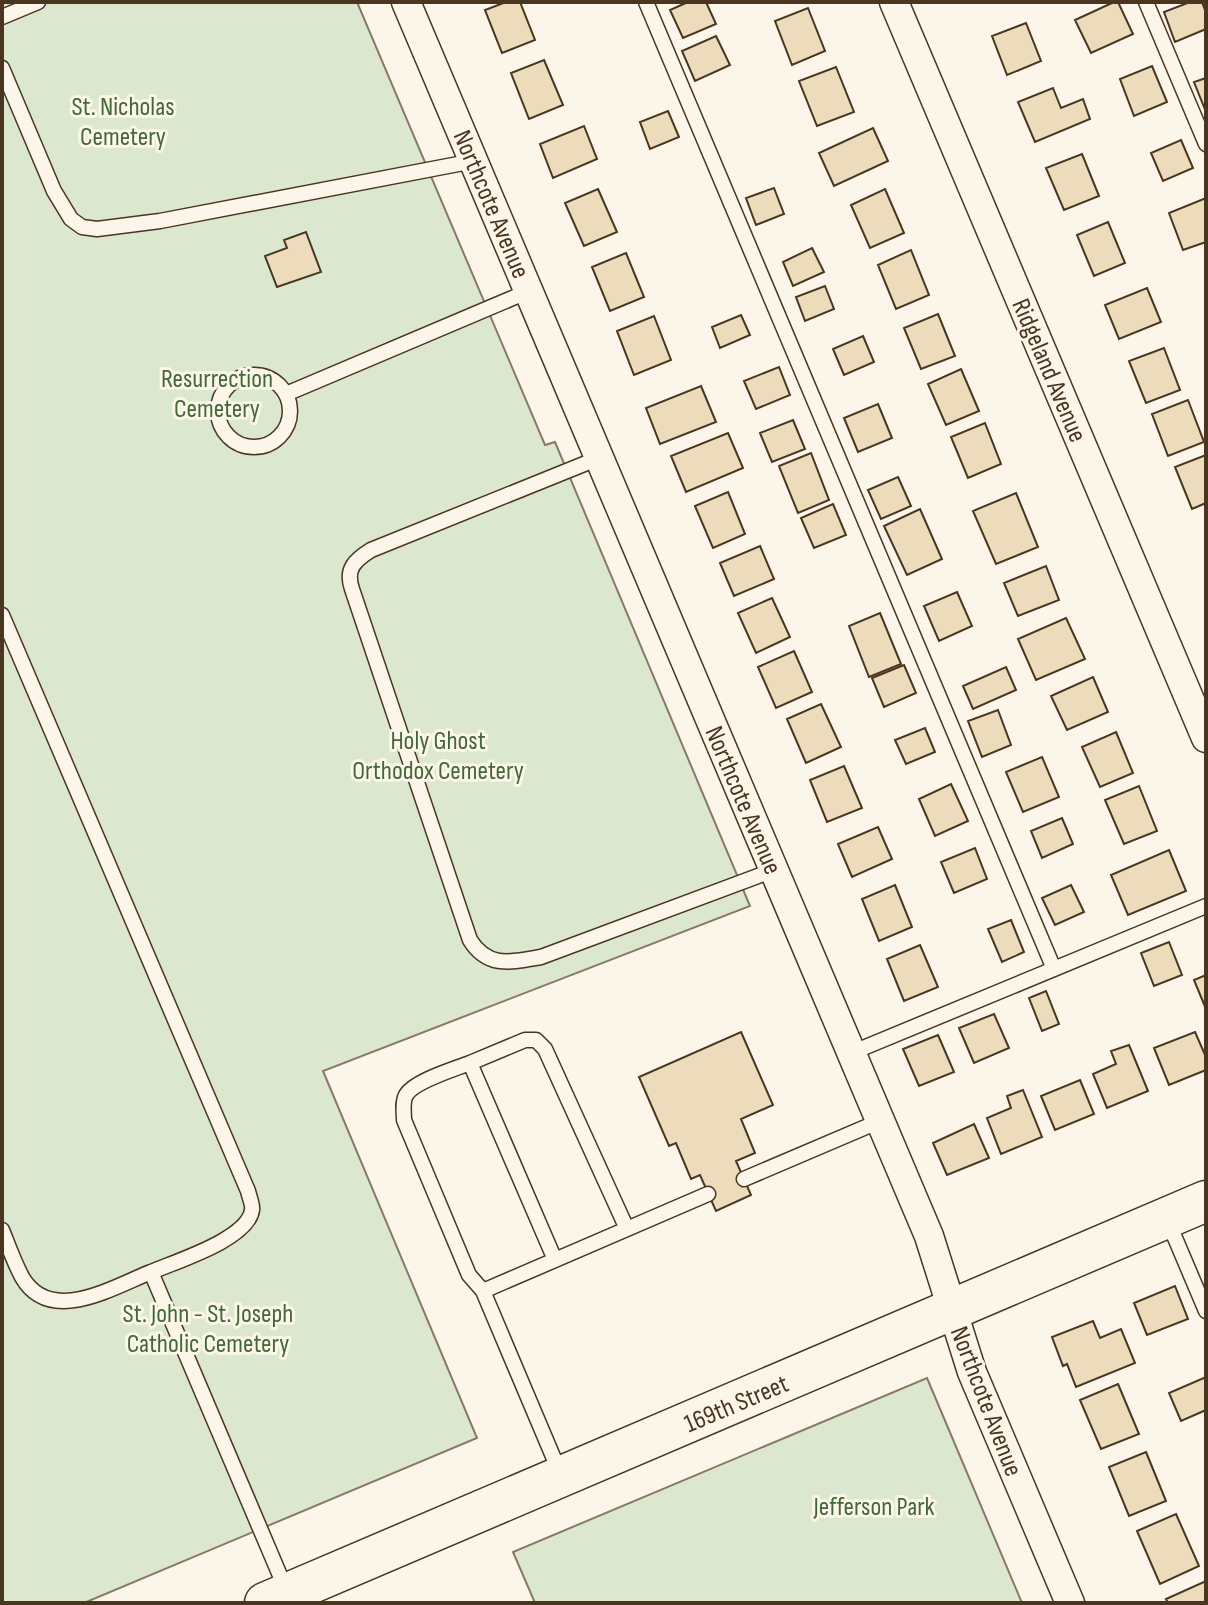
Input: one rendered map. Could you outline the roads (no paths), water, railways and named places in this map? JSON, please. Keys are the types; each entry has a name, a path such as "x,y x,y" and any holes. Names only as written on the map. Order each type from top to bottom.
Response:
{"street":[{"name":"Northcote Avenue","path":"406,2 929,1236 972,1372 1070,1603"},
{"name":"Ridgeland Avenue","path":"894,2 1206,738"},
{"name":"169th Street","path":"276,1598 1206,1201"}],"lane":[{"path":"2,17 38,2"},
{"path":"646,2 1054,969"},
{"path":"1146,2 1206,144"},
{"path":"2,68 57,199 71,219 82,227 97,229 160,221 474,161"},
{"path":"286,394 529,291"},
{"path":"260,376 271,379 286,394 290,417 286,428 270,444 259,447 237,443 222,426 219,405 230,385 239,379 260,376"},
{"path":"599,458 371,550 359,557 348,578 470,940 478,953 489,960 541,957 774,870"},
{"path":"2,615 248,1191 253,1209 246,1223 234,1235 75,1301 52,1302 37,1295 22,1278 2,1230"},
{"path":"851,1053 1206,906"},
{"path":"562,1477 483,1291 469,1275 404,1120 403,1105 407,1093 417,1085 525,1040 536,1040 545,1049 627,1229"},
{"path":"470,1063 555,1260"},
{"path":"744,1179 880,1121"},
{"path":"483,1291 708,1194"},
{"path":"1167,1218 1206,1311"},
{"path":"151,1272 276,1598"}],"park label":[{"name":"St. Nicholas Cemetery","path":"123,121"},
{"name":"Resurrection Cemetery","path":"217,393"},
{"name":"Holy Ghost Orthodox Cemetery","path":"438,755"},
{"name":"St. John - St. Joseph Catholic Cemetery","path":"208,1328"},
{"name":"Jefferson Park","path":"874,1506"}]}
